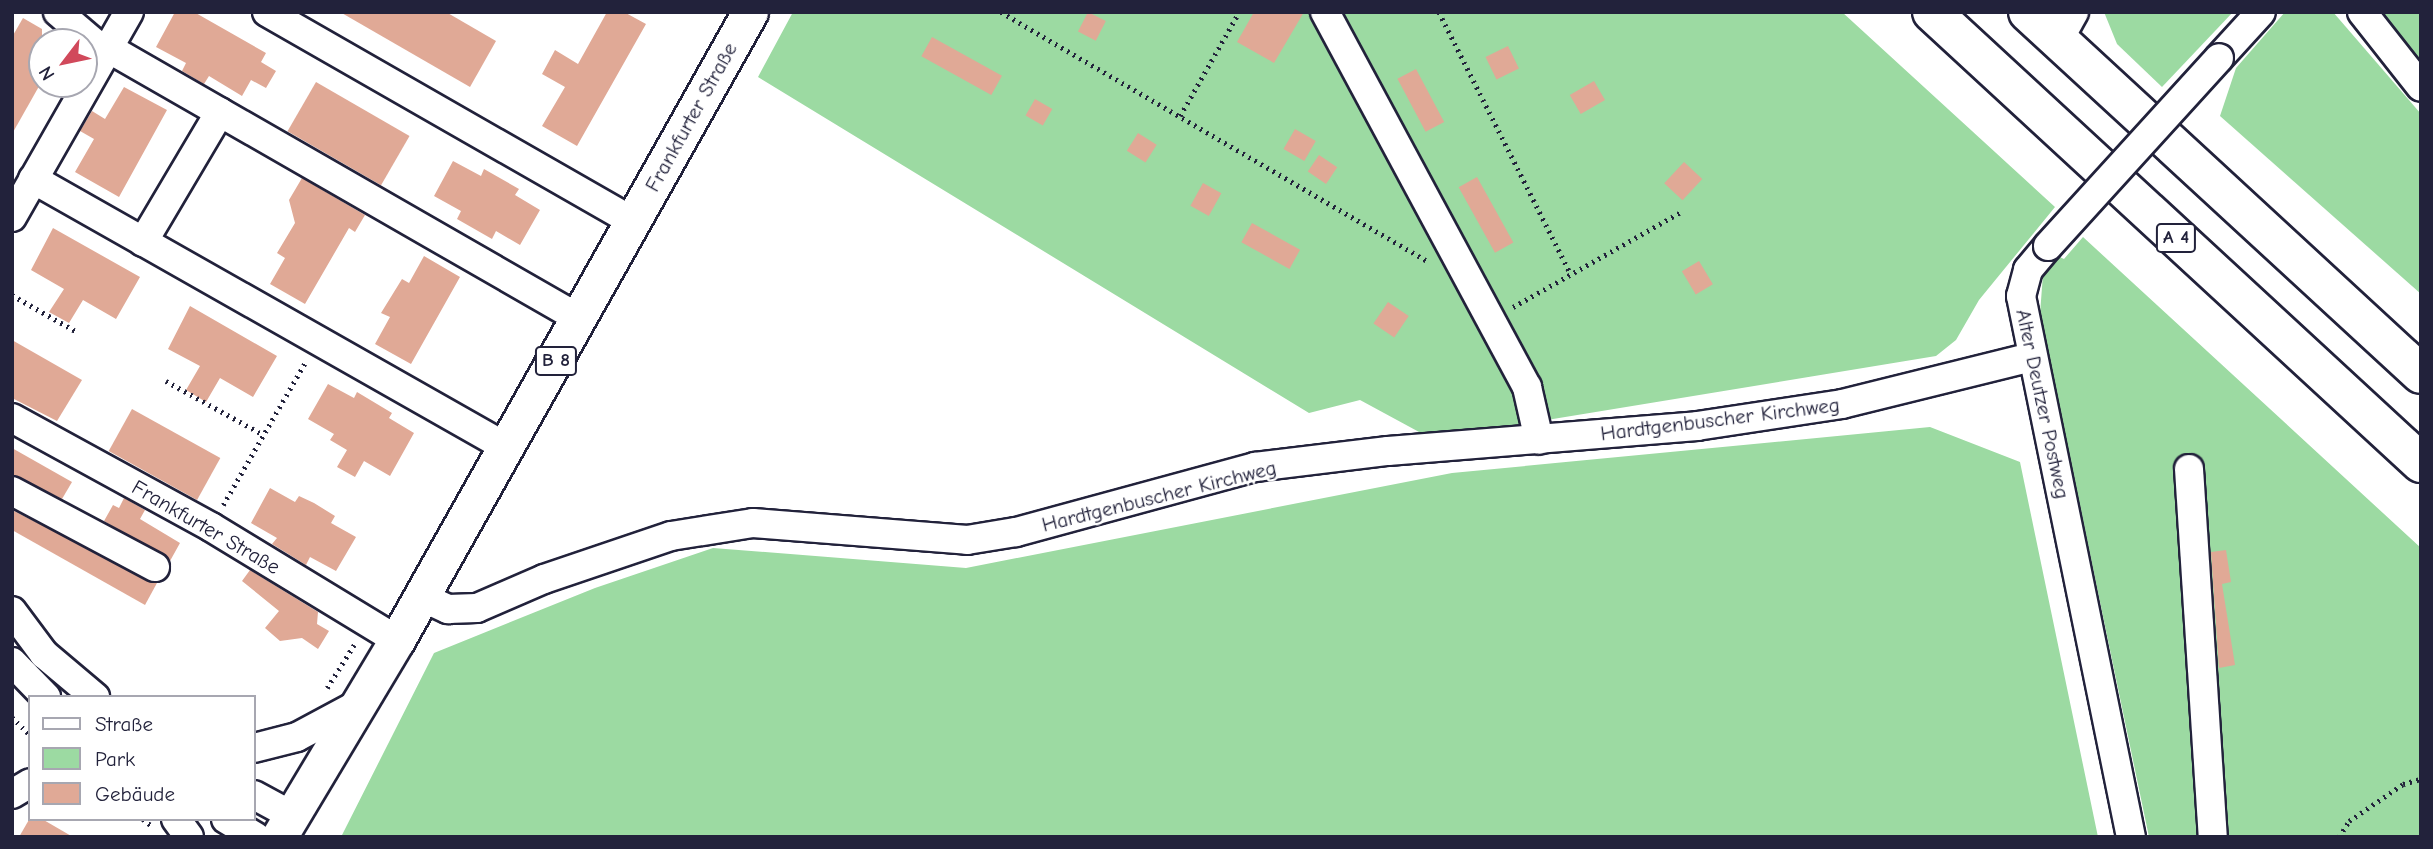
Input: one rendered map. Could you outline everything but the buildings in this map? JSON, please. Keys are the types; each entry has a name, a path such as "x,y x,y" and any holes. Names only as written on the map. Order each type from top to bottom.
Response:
{"highway":[{"name":"A 4","path":"1932,12 2421,463"},
{"path":"2028,12 2066,26 2421,374"}],"main road":[{"name":"Frankfurter Straße","path":"285,826 422,597 750,12"}],"street":[{"path":"58,12 107,51 220,112 580,319"},
{"path":"12,217 129,12"},
{"path":"267,12 633,222"},
{"path":"1325,12 1527,387 1539,440"},
{"name":"Alter Deutzer Postweg","path":"2131,837 2021,296 2028,270 2048,246 2261,12"},
{"path":"2362,12 2421,87"},
{"path":"143,242 220,112"},
{"path":"33,179 506,447"},
{"name":"Hardtgenbuscher Kirchweg","path":"422,597 448,609 477,608 544,579 671,536 753,523 967,540 1016,532 1255,467 1388,451 1697,425 1842,404 2032,357"},
{"name":"Frankfurter Straße","path":"12,418 211,527 397,640"},
{"path":"2189,469 2213,837"},
{"path":"12,491 155,567"},
{"path":"12,611 44,653 93,695"},
{"path":"12,662 44,695"},
{"path":"256,747 297,737 355,706"},
{"path":"12,794 28,784"},
{"path":"256,798 285,826"},
{"path":"178,821 190,837"},
{"path":"229,821 256,837"}],"path":[{"path":"1001,12 1438,267 1466,272"},
{"path":"1180,117 1239,12"},
{"path":"1439,12 1570,272"},
{"path":"1491,321 1570,272 1681,212"},
{"path":"12,295 77,332"},
{"path":"211,527 262,434 319,339"},
{"path":"166,382 262,434"},
{"path":"12,717 28,733"},
{"path":"2339,837 2349,821 2403,784 2421,779"}],"green space":[{"path":"793,12 1842,12 2055,207 1979,300 1956,340 1936,356 1432,439 1360,400 1309,413 758,77"},
{"path":"2104,12 2233,12 2162,87 2117,44"},
{"path":"2285,12 2333,12 2421,114 2421,294 2220,116 2236,68"},
{"path":"2380,12 2421,12 2421,62 2416,57"},
{"path":"2083,237 2421,548 2421,837 2149,837 2040,314 2043,274 2055,255 2064,259"},
{"path":"1930,427 2020,462 2098,837 341,837 434,653 595,588 713,548 966,568 1452,473"}]}
